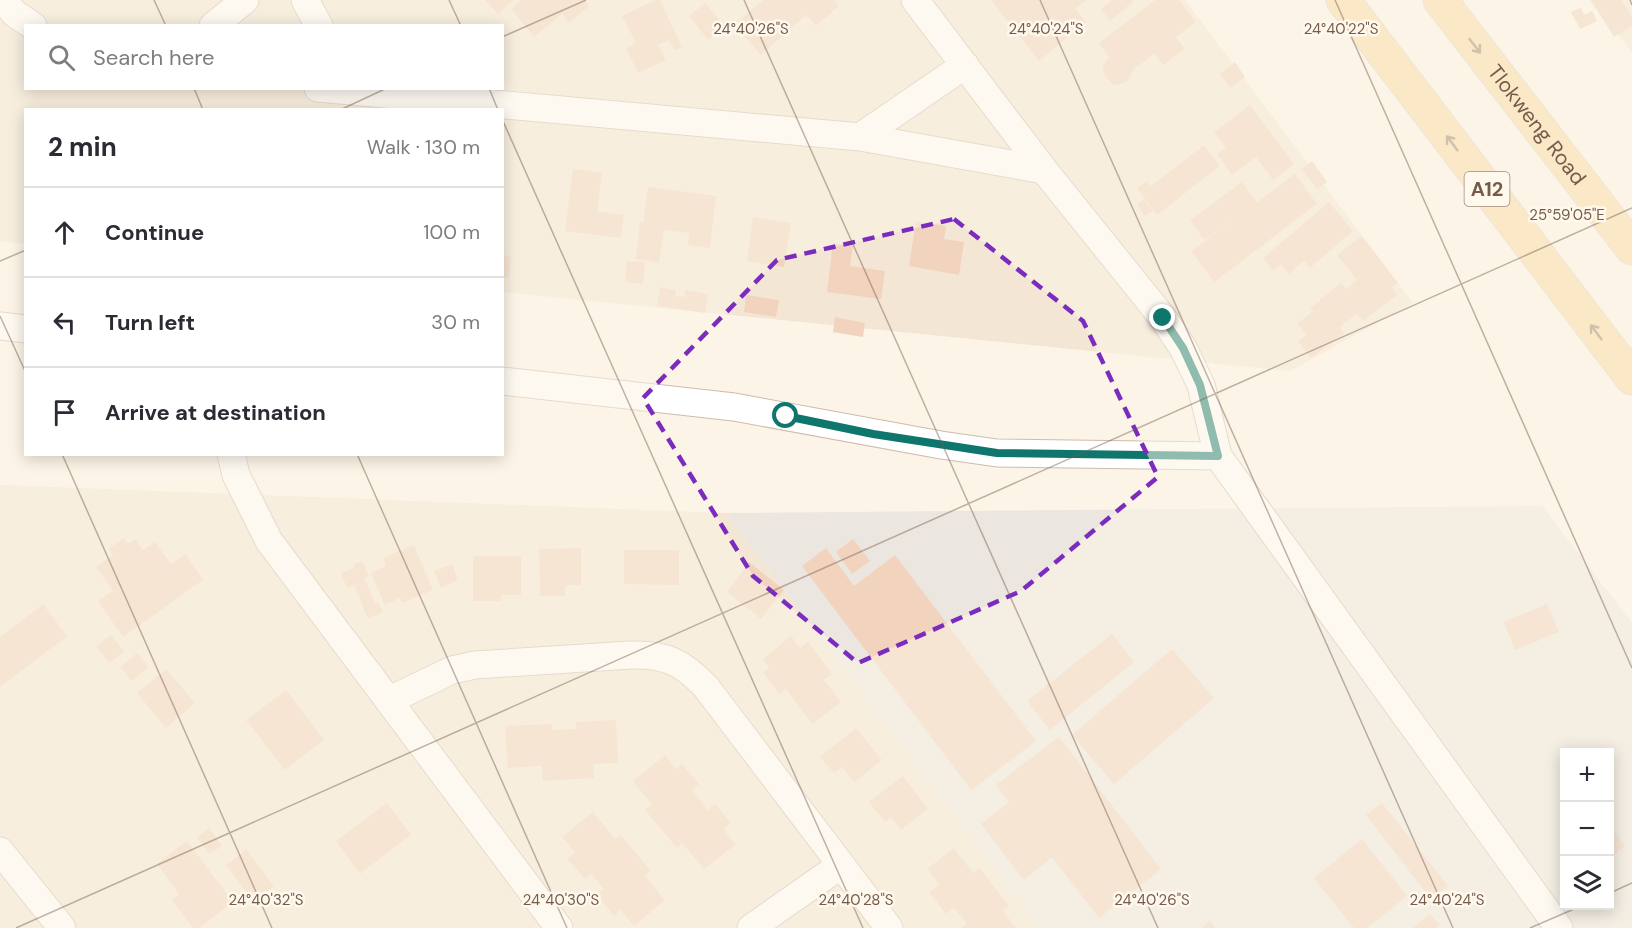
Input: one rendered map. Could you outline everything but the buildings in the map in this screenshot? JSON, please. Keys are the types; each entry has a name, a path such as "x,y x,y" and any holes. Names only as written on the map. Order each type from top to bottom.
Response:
{"main road":[{"name":"A12","path":"1343,0 1632,378"},
{"name":"Tlokweng Road","path":"1440,0 1632,248"}],"street":[{"path":"4,0 14,13 30,24"},
{"path":"215,24 245,0"},
{"path":"306,0 318,24"},
{"path":"915,0 1044,171 1163,318 1183,348 1200,385 1218,456 1558,928"},
{"path":"860,137 964,65"},
{"path":"354,91 860,137 1044,171"},
{"path":"0,326 24,329"},
{"path":"504,381 734,407 997,453 1218,456"},
{"path":"231,456 236,475 269,541 559,928"},
{"path":"390,700 452,670 475,665 631,655 667,658 688,668 706,687 889,928"},
{"path":"0,851 62,928"},
{"path":"751,928 841,865"}],"highlighted area":[{"path":"954,219 1083,321 1158,477 1021,591 858,663 753,576 643,398 777,260"}],"shaded area":[{"path":"0,0 1185,0 1413,303 1290,371 504,292 504,108 24,108 24,244 0,241"},
{"path":"1589,0 1632,0 1632,52"},
{"path":"0,485 726,513 1040,928 0,928"},
{"path":"1542,506 1632,623 1632,928 1040,928 726,513"}],"route":[{"path":"786,416 873,434 997,453 1218,456 1200,385 1183,348 1163,318"}]}
